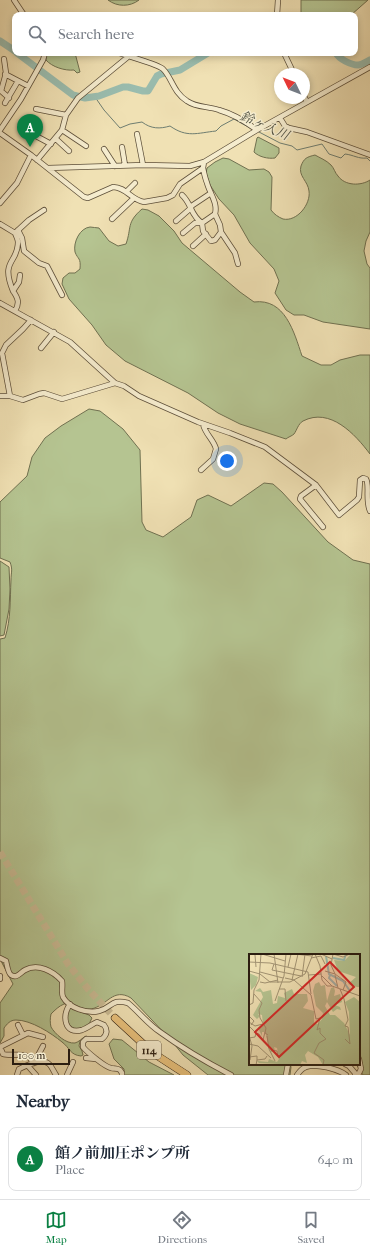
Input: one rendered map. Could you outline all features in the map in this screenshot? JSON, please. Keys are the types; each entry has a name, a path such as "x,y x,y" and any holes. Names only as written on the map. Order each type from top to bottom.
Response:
{"highway":[{"name":"114","path":"116,1018 153,1053 187,1075"}],"street":[{"path":"14,0 22,12"},
{"path":"278,0 278,12"},
{"path":"0,130 13,112 44,56"},
{"path":"37,160 62,130 66,115 78,98 129,56 163,69 177,92 187,101 198,106 217,109 228,113 257,130"},
{"path":"285,56 291,68"},
{"path":"3,58 5,74 1,91 9,98"},
{"path":"310,100 370,67"},
{"path":"5,74 28,86"},
{"path":"5,103 18,81"},
{"path":"0,134 31,155 84,197 88,198 113,187 120,188 133,199 144,202 167,198 173,195 185,180 204,165 257,130 304,104"},
{"path":"36,109 66,115"},
{"path":"280,118 285,126 289,128 320,137 370,155"},
{"path":"62,130 86,146"},
{"path":"136,134 143,165"},
{"path":"36,136 51,144"},
{"path":"318,143 320,137"},
{"path":"56,139 69,151"},
{"path":"122,147 125,165"},
{"path":"104,149 115,166"},
{"path":"1,201 17,183 31,155"},
{"path":"48,168 125,165 204,165"},
{"path":"204,165 207,183 216,208 215,214 220,225 221,232 235,252 238,264"},
{"path":"126,192 135,183"},
{"path":"176,221 211,193"},
{"path":"182,195 187,200 195,218 202,223 203,231 212,240 215,240 221,232"},
{"path":"112,219 133,199"},
{"path":"16,232 28,220 44,210"},
{"path":"183,233 195,224 202,223 215,214"},
{"path":"0,224 16,232 22,238 24,251 39,263 47,266 62,295"},
{"path":"4,263 16,249 18,241 16,232"},
{"path":"194,246 206,234"},
{"path":"13,291 19,282 20,275"},
{"path":"4,280 13,291 18,302 18,307 15,311"},
{"path":"0,303 70,342 115,383 124,386 145,399 203,424 265,447 316,485 339,515 359,497 359,483 363,478 368,482 367,499 370,511"},
{"path":"10,396 1,358 2,353 6,345 23,330 31,320"},
{"path":"41,348 54,332"},
{"path":"1,395 23,400 44,393 62,399 115,383"},
{"path":"201,470 213,458 216,449 213,442 204,431 203,424"},
{"path":"316,485 301,496 300,499 323,528"},
{"path":"0,958 6,961 12,976 18,976 26,970 35,968 46,969 53,972 62,981 63,997 79,1010 90,1012 102,1010 116,1002 122,1001 128,1003 158,1031 174,1043 231,1075"},
{"path":"70,1004 64,1014 69,1028 74,1030 82,1030 97,1022 102,1024 106,1028 106,1034 102,1039 86,1040 83,1047 87,1052 112,1069 120,1070 122,1075"},
{"path":"18,1025 23,1035"},
{"path":"36,1075 31,1064 32,1060 30,1057 23,1055 3,1054 0,1047 28,1033 43,1037"},
{"path":"31,1064 43,1046"},
{"path":"86,1058 98,1060"},
{"path":"17,1075 19,1070 31,1064 46,1062 56,1075"},
{"path":"67,1075 73,1062"},
{"path":"358,1075 361,1069 360,1064"},
{"path":"286,1075 288,1065"},
{"path":"346,1065 352,1069 355,1075"},
{"path":"297,1075 305,1067 313,1066 340,1070 346,1075"}],"green space":[{"path":"108,0 139,0 128,5 119,5"},
{"path":"301,0 368,0 354,12 301,12"},
{"path":"46,56 76,56 80,72 77,73 74,70 55,67 46,60"},
{"path":"258,137 279,148 279,153 275,158 264,157 254,152"},
{"path":"315,155 329,163 337,175 345,182 358,184 370,180 370,232 364,251 367,264 370,268 370,329 323,322 304,315 294,315 286,310 275,293 279,281 274,269 250,243 234,215 219,199 210,185 206,173 207,168 223,158 229,159 249,170 264,169 269,172 272,177 271,210 279,217 288,219 298,215 308,201 308,187 300,170 303,161 308,157"},
{"path":"142,209 148,210 159,216 174,231 182,243 240,292 254,302 265,302 273,305 281,311 287,318 302,356 321,365 331,365 340,360 360,355 370,355 370,454 349,431 332,420 323,417 313,418 301,422 294,434 286,439 240,424 218,413 188,393 125,361 106,345 92,325 69,299 62,284 63,278 69,273 75,273 80,269 80,260 75,252 75,244 78,236 83,230 90,227 99,228 109,241 118,246 126,244 131,222"},
{"path":"89,409 100,411 123,429 140,450 142,522 146,530 163,537 191,517 197,500 208,495 231,506 264,483 273,484 328,542 353,560 370,564 370,1075 363,1075 357,1065 360,1065 360,954 249,954 249,1065 290,1065 290,1075 208,1075 183,1055 171,1040 131,998 125,995 110,998 97,1007 91,1009 84,1009 67,1003 59,1007 51,1014 51,1027 55,1033 68,1042 75,1043 86,1036 89,1037 80,1041 79,1046 83,1055 81,1056 72,1053 65,1044 47,1031 28,1022 22,1021 10,1021 4,1028 4,1036 0,1043 0,1003 13,984 0,959 0,639 5,638 8,624 12,569 10,562 0,558 0,502 27,476 32,457 45,438 61,426"},
{"path":"0,561 9,567 10,589 9,609 4,635 0,636"},
{"path":"70,1008 89,1015 92,1018 88,1026 76,1029 71,1026 66,1015"},
{"path":"113,1039 122,1040 149,1062 174,1075 124,1075 124,1069 114,1059 109,1044"}],"waterway":[{"path":"0,41 12,49"},
{"path":"21,56 73,95 85,98 99,96 123,87 148,91 157,76 180,70 203,56"},
{"path":"339,56 355,65 370,60"},
{"name":"鈴ヶ入川","path":"95,97 120,128 130,124 142,122 152,127 163,128 170,126 176,130 192,134 216,131 221,126 234,119 250,128"},
{"name":"鈴ヶ入川","path":"259,132 280,143 292,146 297,150 322,144 329,154 341,158 345,154 348,154 361,158 367,158 370,161"}],"tunnel":[{"path":"0,852 68,964 88,989 115,1018"}],"place":[{"name":"館ノ前加圧ポンプ所","path":"30,147"}]}
